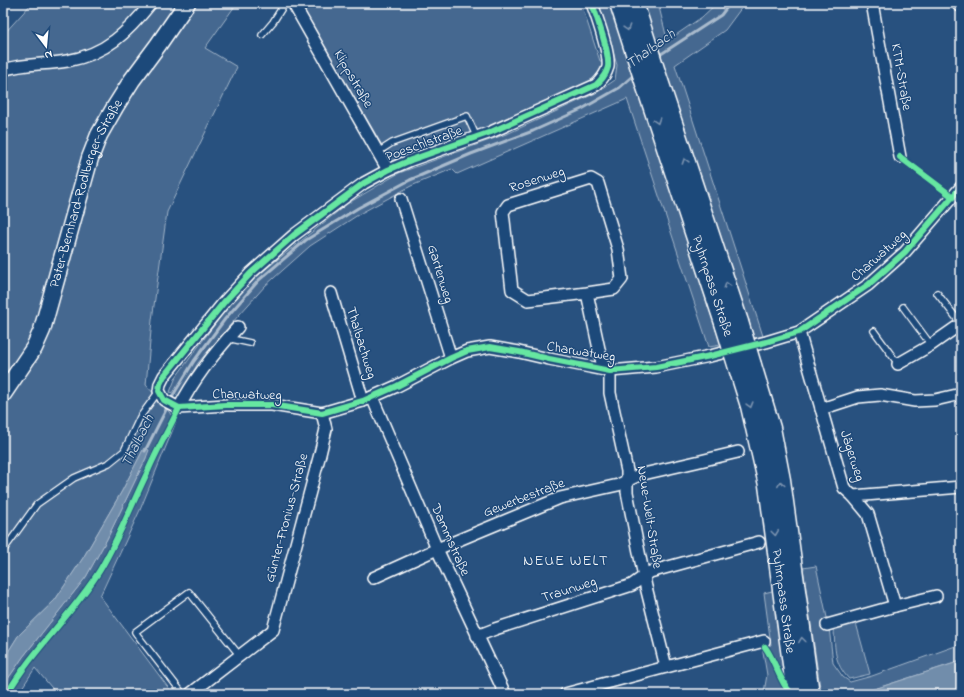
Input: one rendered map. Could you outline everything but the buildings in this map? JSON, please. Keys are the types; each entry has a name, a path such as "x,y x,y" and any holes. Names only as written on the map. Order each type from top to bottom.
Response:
{"main road":[{"name":"Pater-Bernhard-Rodlberger-Straße","path":"3,394 34,348 42,330 90,158 99,134 132,80 187,3"},
{"name":"Pyhrnpass Straße","path":"619,3 641,48 655,69 745,366 771,428 781,480 802,688"},
{"name":"Pyhrnpass Straße","path":"634,3 645,84 732,324"}],"street":[{"path":"3,70 18,66 66,62 101,50 118,39 133,25 151,3"},
{"name":"Klippstraße","path":"293,3 388,170"},
{"name":"Poeschlstraße","path":"169,401 160,384 164,376 225,301 251,274 294,234 329,208 364,183 388,170 411,160 477,138 596,86 604,77 608,68 608,56 592,3"},
{"name":"KTM-Straße","path":"872,3 900,156"},
{"name":"Rosenweg","path":"591,179 598,183 618,249 622,280 614,289 586,293 528,300 512,290 503,212 508,205 591,179"},
{"name":"Charwatweg","path":"169,401 226,405 272,405 322,413 368,399 467,351 490,347 610,371 656,367 710,356 766,342 799,332 868,285 905,252 960,190"},
{"name":"Gartenweg","path":"401,199 451,358"},
{"path":"586,293 602,363 610,371"},
{"name":"Thalbachweg","path":"331,294 368,399"},
{"path":"898,364 961,324"},
{"path":"169,401 187,391 227,338 238,327"},
{"name":"Jägerweg","path":"799,332 844,488 854,496 868,514 895,606"},
{"name":"Neue-Welt-Straße","path":"610,371 610,393 627,471 627,492 644,578 666,667"},
{"path":"821,409 858,397 880,395 915,401 935,400 961,394"},
{"name":"Dammstraße","path":"368,399 505,694"},
{"name":"Günter-Fronius-Straße","path":"240,656 273,630 326,429 322,413"},
{"name":"Gewerbestraße","path":"373,578 437,549 560,498 618,485 639,474 738,452"},
{"path":"854,496 961,486"},
{"name":"Traunweg","path":"477,636 632,585 644,578 650,572 759,542"},
{"path":"827,625 936,596"},
{"path":"565,694 764,641"},
{"path":"190,694 240,656"}],"lane":[{"path":"262,34 273,22 286,3"},
{"path":"378,152 392,143 467,116 477,138"},
{"path":"937,293 961,324"},
{"path":"903,307 930,345"},
{"path":"874,331 898,364"},
{"path":"227,338 250,343"},
{"path":"3,551 37,504 74,478 108,463 124,451 140,417 169,401"},
{"path":"184,694 135,632 189,592 240,656"}],"shaded area":[{"path":"32,3 237,3 205,48 237,67 167,212 152,320 146,385 165,406 176,422 140,510 100,596 173,694 57,694 35,668 18,694 3,694 3,686 23,657 86,577 107,539 146,458 144,448 122,491 83,558 55,600 18,636 3,660 3,35"},
{"path":"300,3 581,3 600,61 603,61 602,72 594,84 481,131 391,161"},
{"path":"598,3 609,3 721,345 709,347 627,99 457,174 452,169 411,186 361,213 310,246 265,286 198,363 179,396 170,392 176,377 226,309 257,276 347,204 399,173 509,133 596,93 615,80 617,65"},
{"path":"641,3 658,3 666,35 670,39 702,17 717,3 745,3 725,30 675,65 763,336 751,339 665,72 658,44 653,45"},
{"path":"144,448 149,450 146,458 107,539 86,577 23,657 3,686 3,660 18,636 55,600 83,558 122,491"},
{"path":"816,566 829,627 833,663 843,677 850,682 872,676 961,644 961,661 859,694 821,694 803,568"},
{"path":"776,590 789,694 762,694 764,692 767,675 762,646 771,645 764,593"},
{"path":"856,623 870,674 849,679 840,667 836,656 834,629"},
{"path":"961,661 961,694 859,694"}],"waterway":[{"name":"Thalbach","path":"658,56 721,15 730,3"},
{"name":"Thalbach","path":"145,451 175,392 194,361 225,319 259,280 306,240 358,208 410,180 471,154 533,131 582,109 619,88 635,74"}],"cycle path":[{"path":"592,3 603,35 608,61 606,72 596,85 491,132 411,160 364,183 294,235 251,273 225,301 164,376 160,384 159,391 164,400 179,408 226,405 272,405 322,413 363,401 397,386 467,351 490,347 610,371 656,367 710,356 766,342 799,332 868,285 905,252 961,187"},
{"path":"900,157 953,197"},
{"path":"7,694 17,678 78,602 100,570 179,408"},
{"path":"765,647 769,652 781,679 792,694"}],"district":[{"name":"NEUE WELT","path":"566,561"}]}
